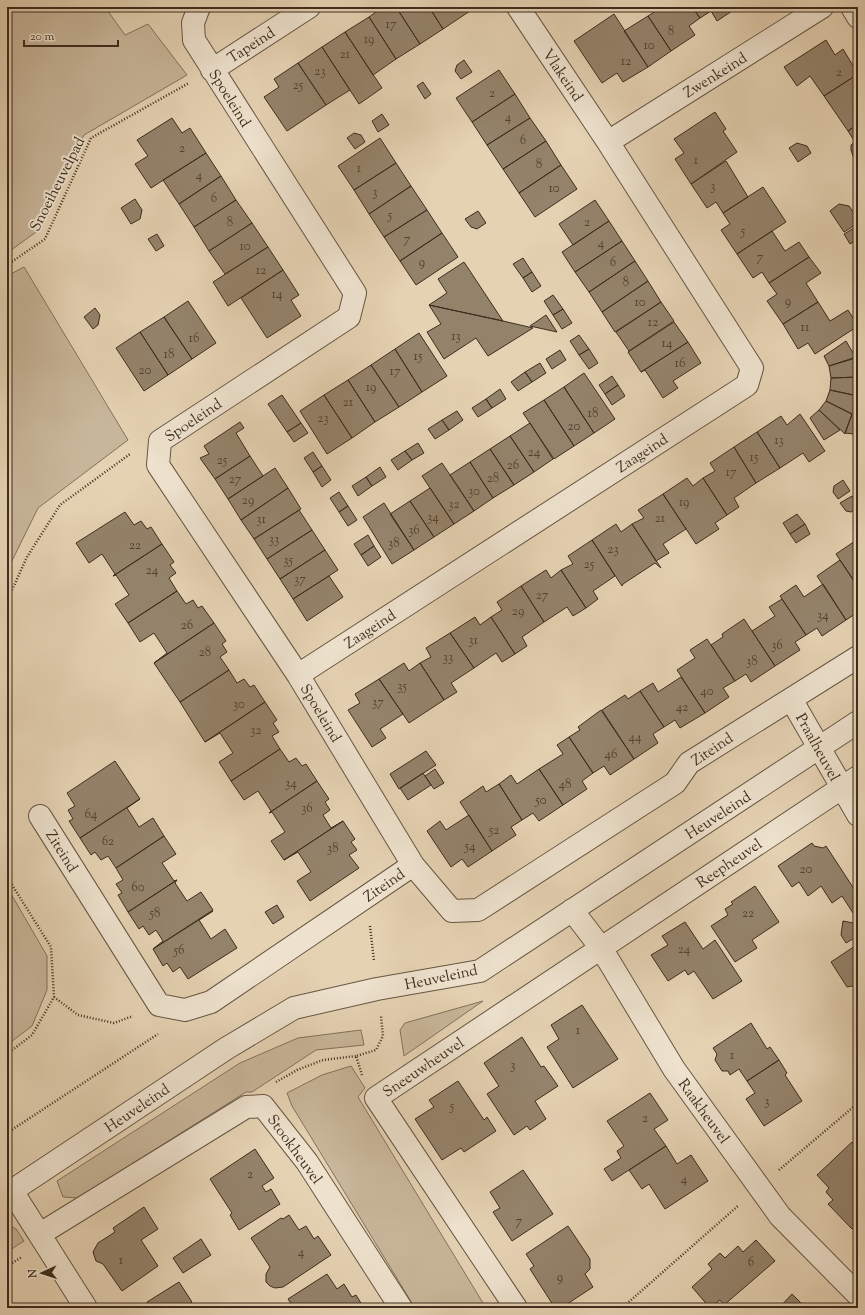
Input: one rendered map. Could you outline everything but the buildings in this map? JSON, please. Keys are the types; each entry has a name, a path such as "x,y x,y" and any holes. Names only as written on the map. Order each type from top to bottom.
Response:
{"street":[{"name":"Spoeleind","path":"199,7 193,23 194,40 355,293 349,317 160,441 158,465 298,675 413,865"},
{"name":"Tapeind","path":"212,70 309,7"},
{"name":"Vlakeind","path":"518,7 608,142"},
{"name":"Zwenkeind","path":"608,142 822,7"},
{"path":"852,7 858,17"},
{"name":"Zaageind","path":"298,675 747,385 752,368 608,142"},
{"name":"Ziteind","path":"40,816 159,1005 185,1010 211,1002 413,865 452,911 478,910 675,783 689,763 858,657"},
{"name":"Praalheuvel","path":"791,699 819,748 850,783 858,815"},
{"name":"Heuveleind","path":"10,1192 227,1048 294,1008 377,989 480,971 858,722"},
{"name":"Reepheuvel","path":"601,948 850,783"},
{"name":"Raakheuvel","path":"572,910 601,948 674,1069 780,1216 858,1295"},
{"name":"Sneeuwheuvel","path":"516,1308 376,1098 601,948"},
{"name":"Stookheuvel","path":"40,1234 246,1107 263,1106 307,1162 400,1308"},
{"path":"10,1192 40,1234 86,1308"}],"path":[{"name":"Snoeiheuvelpad","path":"7,265 44,238 91,138 212,70"},
{"path":"7,600 27,557 60,505 133,452 160,441"},
{"path":"7,877 51,947 54,997 32,1035 7,1054"},
{"path":"54,997 78,1014 114,1023 159,1005"},
{"path":"7,1133 165,1029 185,1010"},
{"path":"263,1106 274,1083 297,1070 323,1060 356,1056"}],"shaded area":[{"path":"7,7 105,7 125,35 148,24 187,75 84,135 36,232 7,253"},
{"path":"24,267 128,440 38,508 7,571 7,276"},
{"path":"7,887 47,956 47,990 32,1026 7,1045"},
{"path":"483,1001 404,1056 400,1030 405,1023"},
{"path":"361,1030 364,1045 316,1050 252,1092 246,1092 78,1198 63,1197 57,1181 240,1063 298,1038"},
{"path":"351,1066 365,1088 358,1097 486,1308 415,1308 292,1106 287,1093 322,1075"},
{"path":"7,1224 16,1229 24,1241 7,1252"}]}
